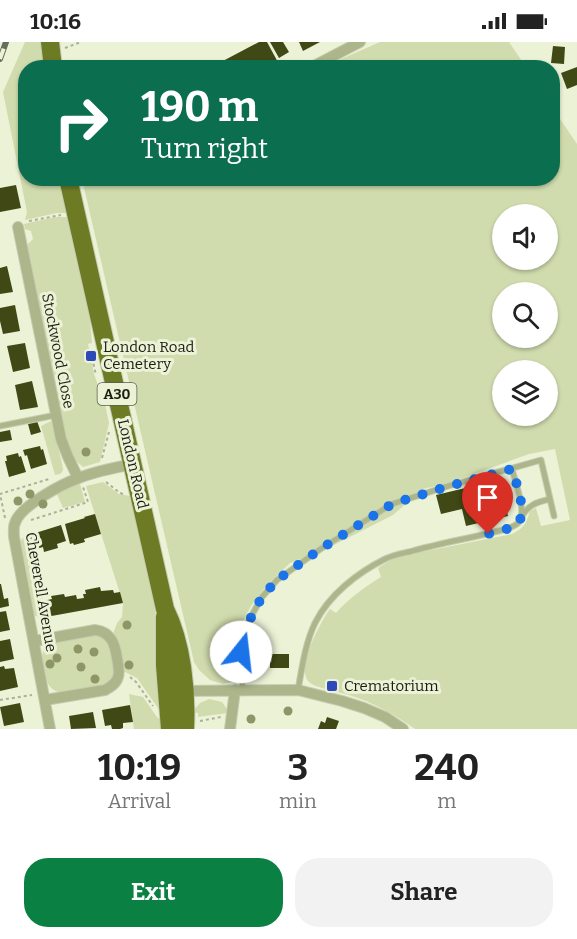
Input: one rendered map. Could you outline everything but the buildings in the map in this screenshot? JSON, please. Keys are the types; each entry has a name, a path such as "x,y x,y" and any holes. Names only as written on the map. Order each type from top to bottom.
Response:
{"highway":[{"path":"50,42 52,60"},
{"name":"London Road","path":"70,186 165,609 176,633 175,691 170,729"},
{"name":"London Road","path":"175,691 185,729"}],"street":[{"path":"325,60 360,42"},
{"name":"Stockwood Close","path":"18,227 61,440 78,478"},
{"name":"Cheverell Avenue","path":"50,729 14,537 14,524 28,506 78,478 133,464"},
{"path":"34,641 95,630 108,635 116,650 118,676 111,687 105,690 45,696"},
{"path":"230,729 239,690"},
{"path":"175,691 298,690 364,708 385,717 403,729"}],"lane":[{"path":"0,426 56,415"},
{"path":"239,690 243,673 240,659 245,631 262,597 277,580 322,548 392,504 541,460 554,516"},
{"path":"512,469 522,516"},
{"path":"298,690 309,637 315,623 334,597 347,584 387,558 515,526 525,510 533,504 550,499"}],"path":[{"path":"18,227 18,224 56,215 76,215"},
{"path":"92,358 99,384"},
{"path":"111,424 99,472 106,483 120,493 127,495 139,491"},
{"path":"0,700 45,696"}],"green space":[{"path":"25,42 44,42 46,60 18,60 18,167 3,92"},
{"path":"380,42 509,42 521,60 339,60"},
{"path":"560,119 577,144 577,729 415,729 367,701 312,684 306,676 305,667 311,645 330,609 336,613 357,593 381,577 378,568 389,561 401,556 512,534 522,528 530,511 536,508 541,526 570,520 555,449 529,454 449,483 423,489 393,515 324,550 290,563 266,586 247,613 235,651 239,670 235,679 223,684 210,680 194,662 84,186 560,186"},
{"path":"22,186 65,186 69,213 57,213 25,220 27,212"},
{"path":"55,217 69,217 88,297 92,343 88,344 94,374 109,423 100,462 83,467 76,461 67,442 27,250 27,245 33,239 31,231 25,229 24,224"},
{"path":"51,421 63,468 60,474 55,475 41,426"},
{"path":"103,482 119,494 130,496 152,588 156,619 160,711 137,678 123,671 119,642 113,634 122,617 123,603 86,486"},
{"path":"80,484 85,502 63,508 57,494 68,487"},
{"path":"28,530 46,621 32,614 20,542"},
{"path":"90,635 102,636 109,644 113,661 112,677 106,683 94,687 66,692 55,691 43,674 42,658 46,647 60,641"},
{"path":"129,694 143,697 160,722 164,723 164,729 134,729"},
{"path":"209,699 222,702 228,713 198,717 198,713 192,712 200,703"}],"railway":[{"path":"0,59 6,42"}],"place":[{"name":"London Road Cemetery","path":"91,356"},
{"name":"Crematorium","path":"332,686"}],"route":[{"path":"241,652 245,631 262,597 277,580 322,548 392,504 512,469 522,516 515,526 488,534"}]}
